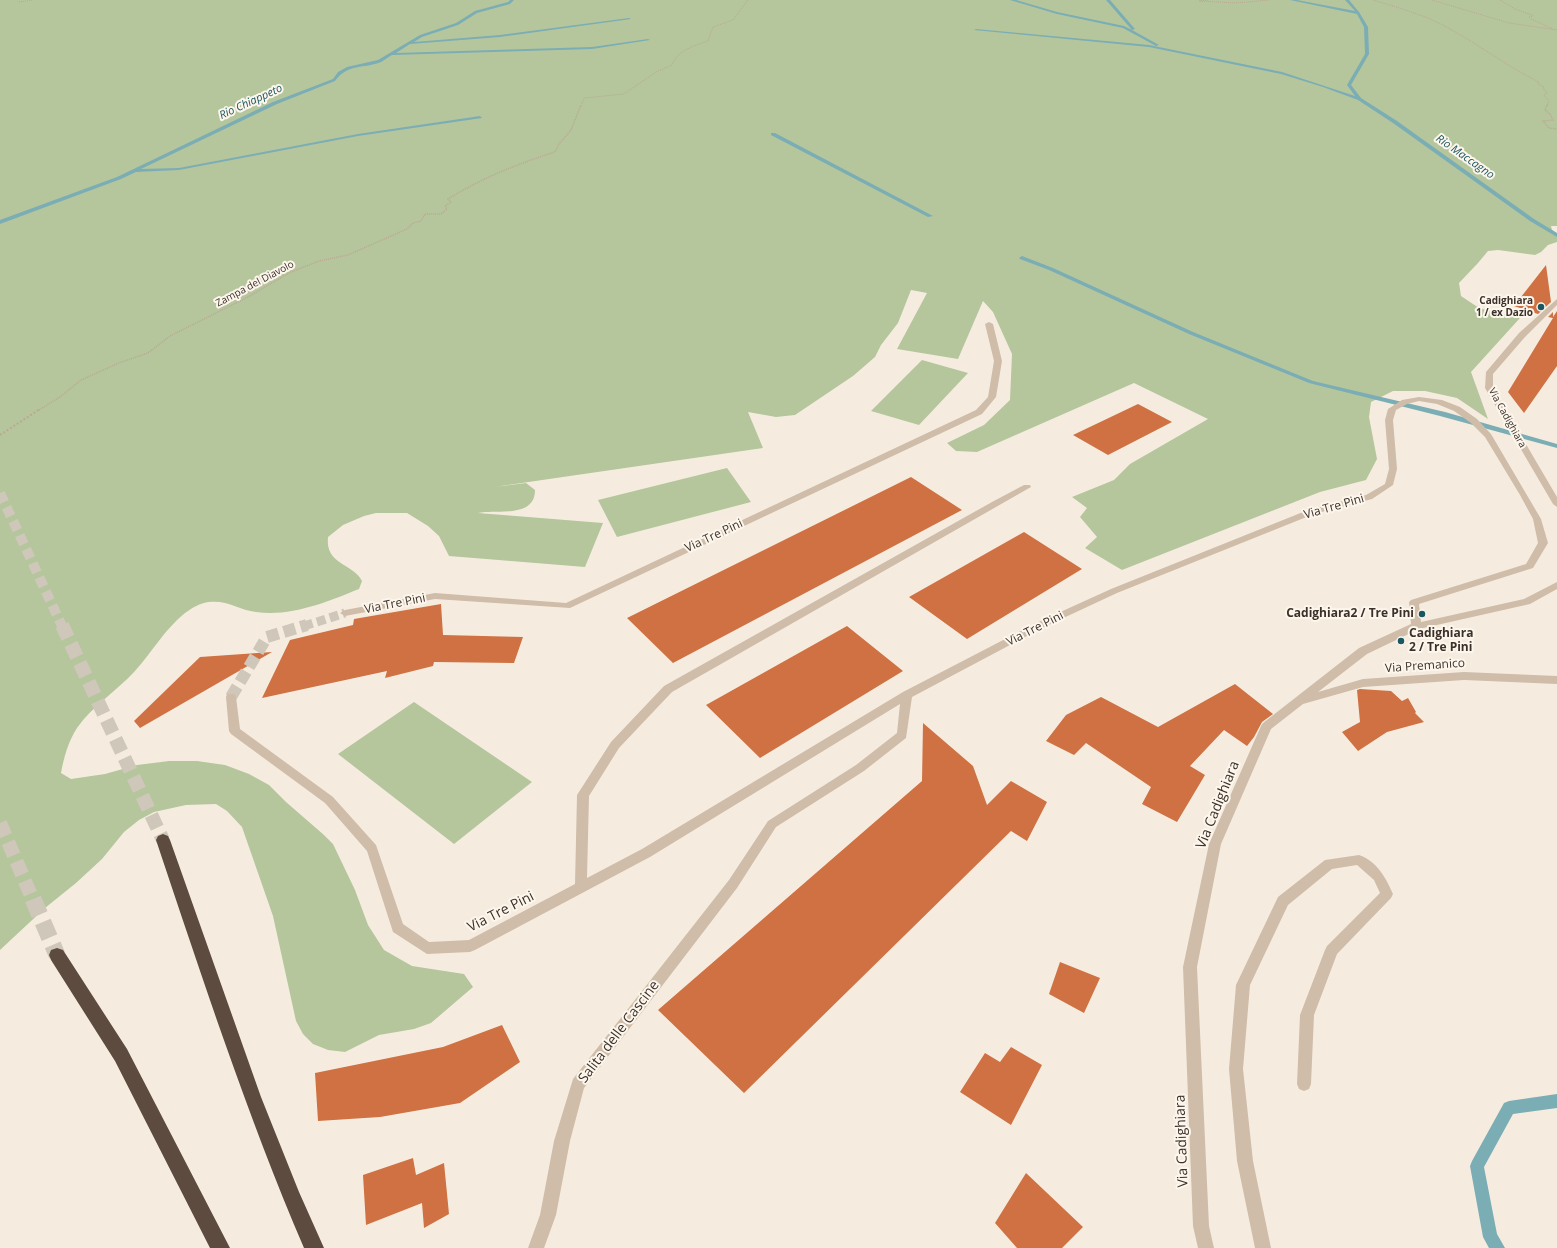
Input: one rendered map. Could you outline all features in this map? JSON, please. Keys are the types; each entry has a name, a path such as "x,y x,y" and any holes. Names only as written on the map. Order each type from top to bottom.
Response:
{"highway":[{"path":"163,840 228,1031 285,1185 314,1248"},
{"path":"57,955 121,1055 220,1248"}],"street":[{"name":"Via Cadighiara","path":"1557,301 1522,335 1489,374 1489,388 1557,504"},
{"name":"Via Tre Pini","path":"345,613 435,596 567,606 979,412 992,398 998,361 989,324"},
{"name":"Via Tre Pini","path":"231,697 235,730 329,800 372,849 398,928 428,948 470,946 646,853 907,695 1038,626 1114,591 1311,512 1369,497 1389,485 1393,469 1389,420 1392,409 1405,402 1418,399 1439,402 1457,409 1474,421 1488,436 1537,519 1543,543 1530,566 1414,602 1416,626"},
{"path":"581,887 583,795 615,745 668,689 988,507 1027,487"},
{"name":"Via Cadighiara","path":"1206,1248 1200,1226 1190,967 1215,844 1267,726 1297,701 1363,651 1416,626 1527,602 1557,585"},
{"name":"Via Premanico","path":"1297,701 1363,683 1464,676 1557,680"},
{"name":"Salita delle Cascine","path":"536,1248 548,1215 562,1141 578,1084 733,884 772,824 860,768 902,735 907,695"},
{"path":"1263,1248 1245,1160 1236,1069 1243,985 1283,901 1329,864 1359,860 1378,876 1387,894 1332,950 1307,1015 1304,1084"}],"path":[{"path":"19,2 32,0"},
{"name":"Zampa del Diavolo","path":"0,435 60,397 81,380 119,363 148,354 170,336 248,297 291,272 319,261 348,255 365,248 375,242 407,229 413,223 421,221 425,214 441,214 448,210 445,206 451,202 448,199 485,178 520,162 555,152 558,144 571,130 584,98 624,94 656,72 672,65 673,59 682,52 708,41 713,27 734,20 748,0"},
{"path":"1208,0 1199,1 1236,3 1269,0"},
{"path":"1373,0 1408,10 1449,28 1516,71 1534,78 1539,82 1538,84 1544,87 1543,88 1547,93 1544,95 1549,101 1545,110 1550,114 1553,120 1543,121 1549,128 1557,129"},
{"path":"1432,0 1500,20 1535,28 1557,30"},
{"path":"1500,0 1515,9 1532,15 1533,16 1529,17 1531,19 1557,30"}],"green space":[{"path":"0,0 1557,0 1557,226 1551,226 1552,230 1557,234 1557,242 1548,245 1541,252 1535,255 1498,250 1488,251 1459,283 1461,296 1479,308 1520,318 1471,372 1488,419 1457,398 1425,391 1393,391 1371,402 1369,417 1377,459 1366,480 1320,492 1122,570 1085,548 1097,537 1080,517 1087,508 1072,497 1114,480 1130,464 1208,419 1134,383 977,452 956,451 947,443 984,425 1010,400 1012,354 993,312 983,301 958,359 897,349 927,293 911,290 898,323 881,345 875,357 853,376 795,415 776,417 748,412 763,448 494,487 526,483 535,490 533,499 528,505 521,509 504,512 478,513 603,523 585,567 449,556 439,536 428,526 407,513 376,513 364,516 343,525 328,537 328,546 331,553 340,563 358,575 362,581 359,589 309,607 282,612 256,612 222,602 202,603 190,609 171,626 135,671 83,720 74,733 69,744 61,773 71,779 105,774 137,765 169,761 197,761 225,765 249,774 269,785 333,844 355,890 368,925 384,950 412,966 464,974 473,987 431,1023 414,1029 379,1035 345,1052 328,1050 313,1044 303,1034 296,1021 273,916 242,827 227,811 216,804 186,805 154,812 139,820 124,832 102,859 76,883 45,908 0,950"},
{"path":"922,360 968,373 919,425 871,411"},
{"path":"727,468 751,502 617,537 598,500"},
{"path":"414,702 532,782 454,844 338,754"}],"building":[{"path":"1546,265 1551,302 1538,314 1514,306"},
{"path":"1557,311 1557,366 1524,413 1508,392 1553,318 1548,317 1553,312 1553,317"},
{"path":"1138,404 1172,422 1108,455 1073,435"},
{"path":"911,477 962,510 673,663 627,618"},
{"path":"1024,532 1082,569 967,639 909,597"},
{"path":"441,604 443,635 523,637 514,663 434,662 433,666 385,678 387,671 262,698 290,640 353,625 354,619"},
{"path":"847,626 903,671 760,758 706,705"},
{"path":"272,652 140,728 134,721 200,657"},
{"path":"1235,684 1273,714 1262,722 1247,746 1224,730 1190,766 1205,775 1177,822 1142,804 1151,787 1086,743 1074,755 1046,741 1066,715 1101,697 1158,727"},
{"path":"1357,690 1391,691 1402,701 1408,698 1416,712 1415,713 1424,722 1387,732 1358,751 1342,732 1360,722"},
{"path":"923,723 973,766 987,805 1011,781 1047,802 1027,841 1011,831 744,1093 658,1010 922,781"},
{"path":"1060,962 1100,978 1084,1013 1049,994"},
{"path":"502,1025 520,1062 460,1103 380,1117 318,1121 315,1073 443,1047"},
{"path":"1011,1047 1042,1065 1011,1125 960,1092 985,1053 1000,1062"},
{"path":"413,1158 416,1175 444,1163 449,1214 424,1228 422,1203 366,1225 363,1175"},
{"path":"1026,1173 1083,1227 1062,1248 1017,1248 995,1223"}],"waterway":[{"name":"Rio Chiappeto","path":"0,222 119,178 275,103 334,80 339,73 348,68 379,61 421,36 457,24 476,12 509,3 512,0"},
{"path":"1012,0 1057,13 1124,27 1157,45"},
{"path":"1108,0 1133,29"},
{"path":"1292,0 1358,13"},
{"path":"1347,0 1358,13"},
{"path":"1358,13 1366,27 1367,54 1349,85 1359,98"},
{"path":"410,43 500,36 629,19"},
{"name":"Rio Maccagno","path":"976,30 1149,46 1282,73 1324,86 1360,99 1395,122 1532,220 1557,235"},
{"path":"392,54 592,48 648,40"},
{"path":"138,171 179,169 358,135 480,117"},
{"path":"773,134 930,216"},
{"path":"1022,258 1051,269 1191,333 1311,382 1442,414 1557,446"},
{"path":"1498,1248 1490,1237 1477,1166 1509,1108 1557,1101"}],"tunnel":[{"path":"0,493 62,626"},
{"path":"304,626 345,613"},
{"path":"62,625 163,840"},
{"path":"231,697 267,637 307,625"},
{"path":"0,823 33,900"},
{"path":"33,899 57,955"}],"place":[{"name":"Cadighiara 1 / ex Dazio","path":"1541,307"},
{"name":"Cadighiara2 / Tre Pini","path":"1422,614"},
{"name":"Cadighiara 2 / Tre Pini","path":"1401,641"}]}
